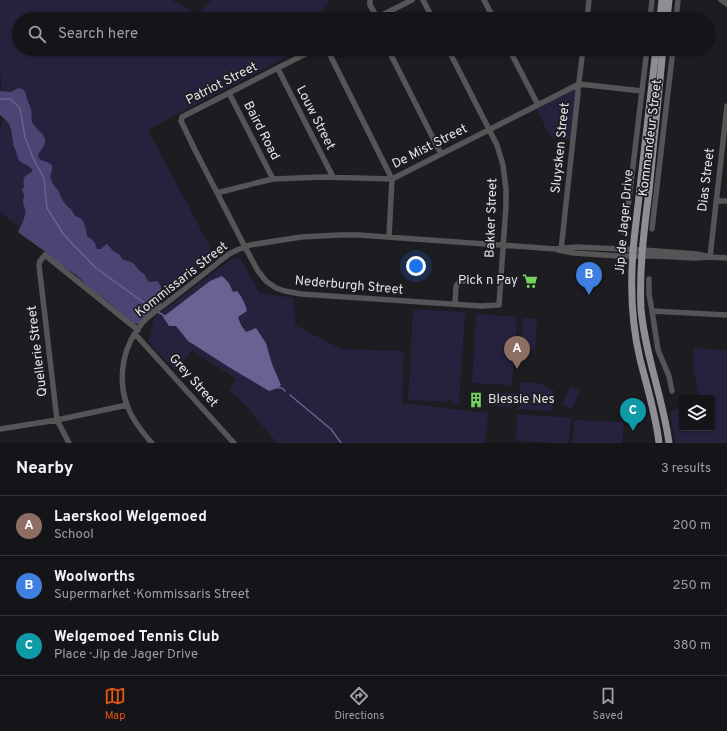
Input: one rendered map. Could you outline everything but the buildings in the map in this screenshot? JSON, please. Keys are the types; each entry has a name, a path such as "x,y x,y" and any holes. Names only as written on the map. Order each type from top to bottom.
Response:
{"main road":[{"path":"661,12 662,0"},
{"path":"668,12 669,0"},
{"name":"Jip de Jager Drive","path":"655,56 632,253 632,303 640,358 656,424 659,443"},
{"name":"Jip de Jager Drive","path":"651,364 642,310 642,253 662,56"},
{"path":"651,364 652,380 660,416 660,420 656,424"},
{"path":"651,364 664,413 668,443"}],"street":[{"path":"370,0 370,5 373,12"},
{"path":"388,12 412,0"},
{"path":"423,0 429,12"},
{"path":"484,0 490,12"},
{"path":"587,12 589,0"},
{"path":"651,12 652,0"},
{"path":"677,12 678,0"},
{"path":"721,0 727,4"},
{"name":"Patriot Street","path":"182,117 302,56"},
{"path":"330,56 392,179 389,237"},
{"path":"392,56 441,154"},
{"name":"Bakker Street","path":"452,56 501,156 506,189 506,206 499,305"},
{"path":"513,56 538,105"},
{"name":"Sluysken Street","path":"559,249 582,56"},
{"name":"Kommandeur Street","path":"625,233 646,56"},
{"name":"Kommandeur Street","path":"652,229 672,56"},
{"name":"Louw Street","path":"278,69 333,177"},
{"path":"579,84 642,91"},
{"name":"De Mist Street","path":"218,193 273,180 333,177 392,179 579,84"},
{"name":"Baird Road","path":"229,94 273,180"},
{"name":"Dias Street","path":"710,257 727,106"},
{"name":"Nederburgh Street","path":"182,117 181,121 195,150 245,247 262,276 276,288 301,294 481,306 499,305"},
{"path":"716,201 727,202"},
{"name":"Kommissaris Street","path":"152,443 138,427 127,405 122,382 122,369 129,343 144,322 156,312 229,254 245,247 301,237 350,235 559,249 574,253 697,254 710,257 727,258"},
{"name":"Grey Street","path":"45,255 136,332 234,443"},
{"name":"Quellerie Street","path":"45,255 40,261 39,265 57,420 69,443"},
{"path":"648,279 658,350 669,376 672,391"},
{"path":"455,304 456,286 462,281 474,281"},
{"path":"652,311 727,315"},
{"path":"0,429 57,420 127,405"}],"shaded area":[{"path":"0,0 172,0 193,12 12,12 12,56 288,56 148,130 215,256 135,320 0,212 0,130 3,120 0,65"},
{"path":"211,0 330,0 320,12 201,12"},
{"path":"18,88 25,91 31,109 32,122 45,140 38,157 41,160 50,163 52,171 50,177 53,184 58,190 63,201 71,209 75,216 83,221 87,236 92,239 97,249 101,249 107,244 113,251 120,255 122,259 134,264 144,274 148,281 157,281 161,287 161,305 149,313 141,322 137,324 133,323 76,275 59,264 47,253 19,233 18,231 25,214 23,203 24,196 22,190 24,187 24,179 25,176 32,172 32,169 18,159 13,145 10,127 7,121 0,115 0,91 11,92"},
{"path":"571,90 576,93 571,140 550,137 536,108"},
{"path":"235,257 241,259 259,292 294,298 295,325 341,349 404,351 402,403 488,413 485,443 277,443 245,405 230,391 236,379 192,350 175,371 148,341 154,318"},
{"path":"222,276 229,283 233,292 237,291 245,305 247,311 238,317 241,325 246,332 256,328 266,343 272,364 281,385 278,388 269,391 232,369 188,341 176,326 169,326 163,317 210,281"},
{"path":"413,309 465,312 459,403 452,403 452,400 447,400 446,402 408,400"},
{"path":"476,314 517,317 512,385 472,383"},
{"path":"523,318 537,319 535,350 521,349"},
{"path":"693,348 727,350 727,443 675,443 670,412 679,408 679,431 715,431 715,395 698,395 694,373"},
{"path":"520,382 538,383 554,390 552,411 518,409"},
{"path":"570,387 580,391 572,409 562,405"},
{"path":"488,392 515,393 514,407 487,405"},
{"path":"517,414 571,418 569,443 516,441"},
{"path":"574,420 624,422 622,443 572,443"}],"waterway":[{"path":"0,99 10,99 20,108 25,137 33,158 44,178 47,208 64,235 96,268 154,310"},
{"path":"158,312 165,316"},
{"path":"278,388 282,388 285,391"},
{"path":"290,395 331,429 341,443"}],"place":[{"name":"Pick n Pay","path":"530,281"},
{"name":"Woolworths","path":"589,295"},
{"name":"Laerskool Welgemoed","path":"517,369"},
{"name":"Blessie Nes","path":"476,400"},
{"name":"Welgemoed Tennis Club","path":"633,431"}]}
